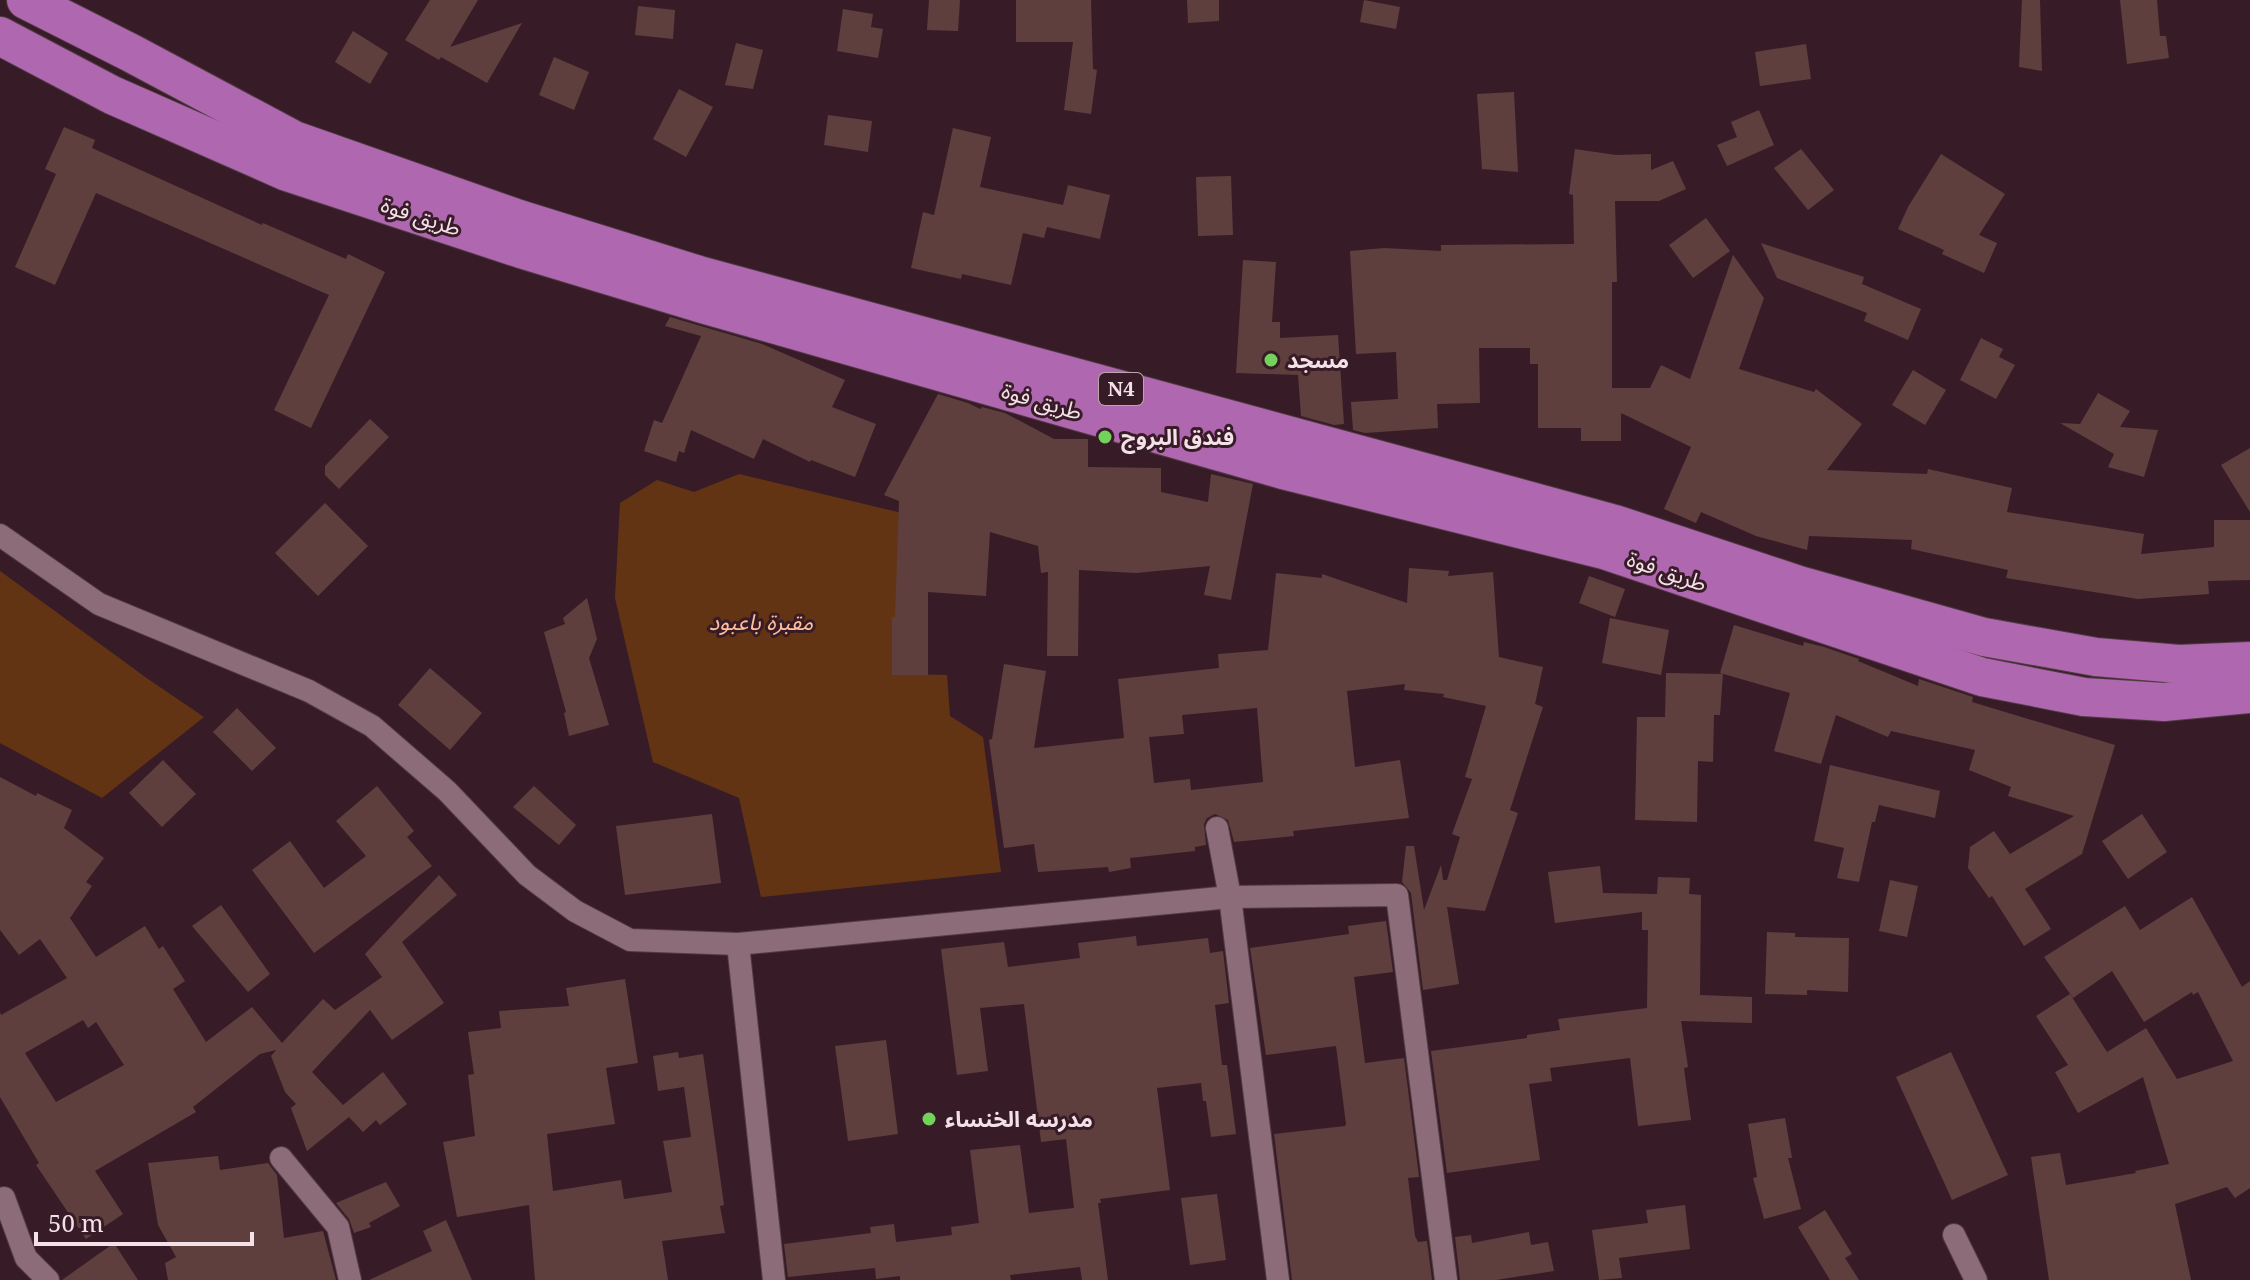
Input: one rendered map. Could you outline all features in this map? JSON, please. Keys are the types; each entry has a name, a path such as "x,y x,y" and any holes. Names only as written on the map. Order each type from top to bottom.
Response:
{"highway":[{"name":"طريق فوة","path":"26,0 294,140 519,219 699,275 1615,524 1799,585 1984,637 2096,657 2179,664 2250,661"},
{"name":"طريق فوة","path":"0,36 112,95 287,172 521,249 706,305 1283,470 1604,550 1982,677 2084,697 2164,702 2250,694"},
{"path":"1982,677 1984,637"}],"street":[{"path":"0,535 99,604 309,691 372,726 447,791 527,875 575,911 630,940 738,944 1230,897 1397,895 1446,1280"},
{"path":"1217,828 1230,897 1278,1280"},
{"path":"738,944 774,1280"},
{"path":"281,1158 338,1227 350,1280"},
{"path":"4,1198 26,1258 48,1280"},
{"path":"1954,1235 1976,1280"}],"green space":[{"name":"مقبرة باعبود","path":"739,474 906,514 896,674 947,675 950,716 983,737 1001,872 761,897 739,798 653,762 615,598 620,503 657,480 694,492"},
{"path":"0,571 204,717 102,798 0,743"}],"building":[{"path":"430,0 478,0 450,47 522,23 487,83 405,40"},
{"path":"929,0 960,0 958,31 927,30"},
{"path":"1016,0 1091,0 1093,69 1097,70 1091,114 1064,110 1073,42 1016,42"},
{"path":"1187,0 1219,0 1219,21 1188,23"},
{"path":"1364,0 1400,7 1396,29 1360,22"},
{"path":"2022,0 2040,0 2042,71 2019,67"},
{"path":"2120,0 2157,0 2160,36 2166,36 2169,58 2127,64"},
{"path":"638,6 675,10 673,39 635,35"},
{"path":"843,9 873,14 871,27 883,29 878,58 837,51"},
{"path":"353,31 388,53 370,84 335,62"},
{"path":"736,43 763,50 753,89 725,85"},
{"path":"1806,44 1811,79 1760,86 1755,52"},
{"path":"554,57 589,72 574,110 539,95"},
{"path":"679,89 713,107 686,157 653,139"},
{"path":"1514,92 1518,172 1482,169 1477,94"},
{"path":"1759,110 1774,145 1727,166 1717,145 1737,137 1731,122"},
{"path":"828,115 872,121 868,152 824,145"},
{"path":"64,127 95,140 92,148 262,225 346,259 348,254 385,272 311,428 274,410 329,295 96,193 55,285 15,267 56,174 45,169"},
{"path":"953,128 991,137 980,187 1063,205 1068,185 1110,195 1100,239 1047,227 1044,238 1023,233 1011,285 962,274 961,279 911,268 923,212 934,215"},
{"path":"1575,149 1616,155 1651,154 1651,170 1673,161 1686,189 1659,201 1615,201 1617,282 1612,282 1612,388 1650,388 1661,365 1690,379 1733,255 1764,298 1739,369 1814,392 1816,389 1862,424 1827,470 1927,474 1928,469 2012,488 2007,512 2144,534 2141,554 2214,547 2214,520 2250,520 2250,580 2208,581 2209,594 2138,599 2006,578 2008,570 1911,549 1912,540 1809,536 1807,550 1756,536 1701,512 1696,523 1664,509 1691,447 1621,413 1621,441 1581,441 1581,428 1538,428 1538,364 1530,364 1530,348 1479,348 1480,403 1437,404 1438,428 1365,433 1353,430 1351,402 1398,399 1396,352 1356,354 1350,251 1384,248 1441,251 1441,245 1574,244 1573,195 1569,194"},
{"path":"1801,149 1834,190 1808,210 1774,168"},
{"path":"1941,154 2005,194 1979,235 1997,243 1984,273 1898,229"},
{"path":"1231,176 1233,235 1198,236 1196,177"},
{"path":"1706,218 1730,251 1693,278 1669,245"},
{"path":"1761,243 1864,277 1862,284 1921,309 1908,340 1864,321 1867,313 1777,278"},
{"path":"1243,260 1276,262 1272,322 1280,322 1280,338 1338,335 1344,424 1334,425 1301,416 1298,375 1236,373"},
{"path":"670,317 762,344 845,380 832,407 876,424 855,477 810,462 763,439 754,459 691,430 684,453 679,451 676,462 644,451 654,420 662,423 701,336 665,326"},
{"path":"1981,338 2003,349 1999,357 2015,365 1996,399 1960,380"},
{"path":"1913,370 1946,390 1925,425 1892,405"},
{"path":"2098,393 2130,411 2120,427 2158,430 2144,477 2108,467 2114,454 2060,423 2080,424"},
{"path":"938,394 980,409 1005,413 1054,439 1088,439 1088,467 1161,468 1161,492 1208,502 1211,474 1253,484 1231,600 1204,595 1210,566 1136,573 1079,570 1078,656 1047,656 1048,572 1041,573 1038,546 990,532 986,596 928,592 928,675 892,675 899,501 884,495"},
{"path":"370,419 389,437 339,489 325,475 325,466"},
{"path":"2250,448 2250,512 2221,465"},
{"path":"325,503 368,546 318,596 275,553"},
{"path":"1409,568 1449,571 1448,576 1493,572 1499,657 1543,667 1535,704 1543,707 1510,810 1518,813 1485,911 1447,907 1459,984 1423,990 1411,893 1402,882 1406,846 1414,846 1424,910 1441,865 1443,880 1447,880 1460,837 1452,834 1472,779 1465,777 1486,706 1443,697 1444,694 1404,690 1405,684 1347,691 1355,767 1400,760 1409,818 1293,831 1294,836 1234,842 1228,820 1215,814 1207,818 1204,824 1206,845 1195,847 1195,851 1130,858 1131,868 1109,872 1108,867 1038,872 1034,844 1004,848 989,740 992,739 1004,664 1046,671 1034,748 1124,738 1118,679 1219,668 1218,654 1268,650 1276,573 1322,578 1322,574 1407,603","holes":["1257,708 1263,782 1191,790 1190,779 1154,783 1149,737 1184,734 1182,715"]},
{"path":"1589,576 1625,589 1615,617 1579,603"},
{"path":"587,598 597,639 589,658 609,725 569,736 566,712 544,632 565,624 563,618"},
{"path":"1610,618 1669,630 1661,675 1602,663"},
{"path":"1734,625 1803,646 1804,642 1824,647 1918,686 1919,679 1973,697 1972,702 2115,745 2082,854 2025,889 2051,929 2024,946 1992,896 1989,898 1968,868 1970,847 1994,831 2010,854 2074,816 2008,796 2011,787 1969,770 1975,750 1891,731 1888,737 1836,715 1821,764 1774,751 1790,693 1720,673"},
{"path":"430,668 482,713 450,750 398,705"},
{"path":"1666,673 1723,674 1720,715 1714,715 1713,762 1698,761 1697,822 1635,820 1637,717 1665,717"},
{"path":"237,708 276,748 252,771 213,732"},
{"path":"163,760 196,794 162,827 129,793"},
{"path":"1830,765 1940,791 1935,818 1879,805 1875,822 1872,822 1859,882 1837,878 1844,848 1814,841"},
{"path":"0,777 72,810 64,828 104,858 86,882 92,886 70,918 96,957 145,926 159,949 163,946 185,981 173,989 206,1042 252,1007 282,1043 323,999 335,1010 382,977 365,954 439,875 457,895 402,942 444,1003 392,1040 370,1010 312,1072 343,1105 383,1072 407,1104 380,1125 376,1120 363,1132 349,1117 307,1151 291,1108 296,1104 285,1092 271,1056 276,1050 260,1054 193,1107 196,1112 95,1171 123,1214 86,1239 36,1165 39,1163 0,1097 0,1012 1,1015 67,978 40,939 19,955 0,930","holes":["83,1020 88,1028 96,1022 124,1065 56,1102 25,1053"]},
{"path":"377,786 414,831 407,837 432,866 314,953 252,870 290,841 324,888 366,856 336,821"},
{"path":"534,786 576,825 559,845 513,807"},
{"path":"712,814 721,883 625,895 616,826"},
{"path":"2142,814 2167,852 2128,879 2102,841"},
{"path":"1600,866 1603,893 1657,894 1658,877 1690,878 1689,894 1701,895 1700,995 1752,997 1752,1023 1681,1021 1691,1120 1638,1126 1630,1058 1550,1068 1552,1081 1529,1084 1540,1160 1447,1173 1431,1051 1527,1038 1527,1035 1560,1030 1558,1019 1647,1008 1648,930 1642,930 1642,912 1555,923 1548,872"},
{"path":"1890,880 1918,886 1907,937 1879,931"},
{"path":"2192,897 2242,987 2250,981 2250,1188 2235,1198 2227,1187 2175,1204 2191,1280 2049,1280 2031,1157 2060,1153 2066,1185 2169,1164 2143,1077 2078,1113 2055,1072 2068,1065 2036,1016 2070,994 2107,1052 2146,1028 2177,1079 2233,1061 2198,992 2193,995 2192,992 2144,1022 2112,971 2073,998 2044,957 2125,906 2140,930"},
{"path":"221,905 270,974 248,992 192,926"},
{"path":"1386,921 1393,972 1354,977 1365,1063 1404,1058 1419,1177 1408,1178 1415,1236 1418,1242 1427,1241 1432,1280 1292,1280 1274,1134 1346,1124 1336,1046 1266,1055 1250,948 1349,934 1348,926"},
{"path":"1767,932 1795,933 1795,937 1849,938 1848,992 1807,990 1807,995 1765,994"},
{"path":"1136,936 1137,946 1208,938 1210,953 1223,951 1229,1003 1215,1005 1222,1065 1227,1065 1236,1134 1211,1137 1201,1083 1157,1088 1170,1190 1100,1199 1108,1280 1082,1280 1080,1267 1010,1275 1011,1280 900,1280 900,1276 876,1279 875,1268 788,1277 784,1244 871,1233 870,1227 894,1224 896,1242 952,1235 951,1227 979,1223 970,1150 1020,1145 1029,1213 1074,1208 1066,1139 1041,1142 1024,1004 980,1008 988,1071 957,1075 941,949 1004,942 1008,967 1080,958 1078,943"},
{"path":"625,979 638,1063 606,1068 615,1124 547,1134 553,1191 621,1180 624,1199 672,1192 663,1141 691,1137 684,1087 658,1091 653,1056 678,1052 679,1058 703,1054 724,1205 720,1206 725,1233 662,1241 668,1280 535,1280 529,1205 457,1217 443,1142 475,1136 468,1075 474,1074 468,1032 501,1028 499,1011 569,1006 566,988"},
{"path":"886,1040 898,1134 848,1141 835,1046"},
{"path":"1951,1052 2008,1175 1952,1200 1896,1077"},
{"path":"1785,1118 1792,1158 1788,1158 1801,1209 1764,1219 1753,1178 1757,1177 1748,1124"},
{"path":"218,1156 220,1170 268,1163 277,1175 284,1238 323,1231 336,1280 168,1280 165,1263 176,1257 158,1225 148,1163"},
{"path":"386,1182 400,1206 369,1223 371,1227 354,1233 349,1219 336,1203"},
{"path":"1217,1194 1226,1260 1190,1265 1181,1198"},
{"path":"1685,1205 1690,1249 1619,1258 1622,1278 1599,1280 1592,1230 1648,1223 1646,1210"},
{"path":"1825,1210 1852,1254 1845,1258 1859,1280 1830,1280 1798,1227"},
{"path":"446,1220 472,1280 369,1280 432,1251 423,1231"},
{"path":"1529,1232 1531,1245 1548,1242 1554,1271 1496,1280 1460,1280 1455,1237 1471,1235 1472,1243"},
{"path":"114,1243 138,1280 62,1280"}],"place":[{"name":"مسجد","path":"1271,360"},
{"name":"فندق البروج","path":"1105,437"},
{"name":"مدرسه الخنساء","path":"929,1119"}]}
